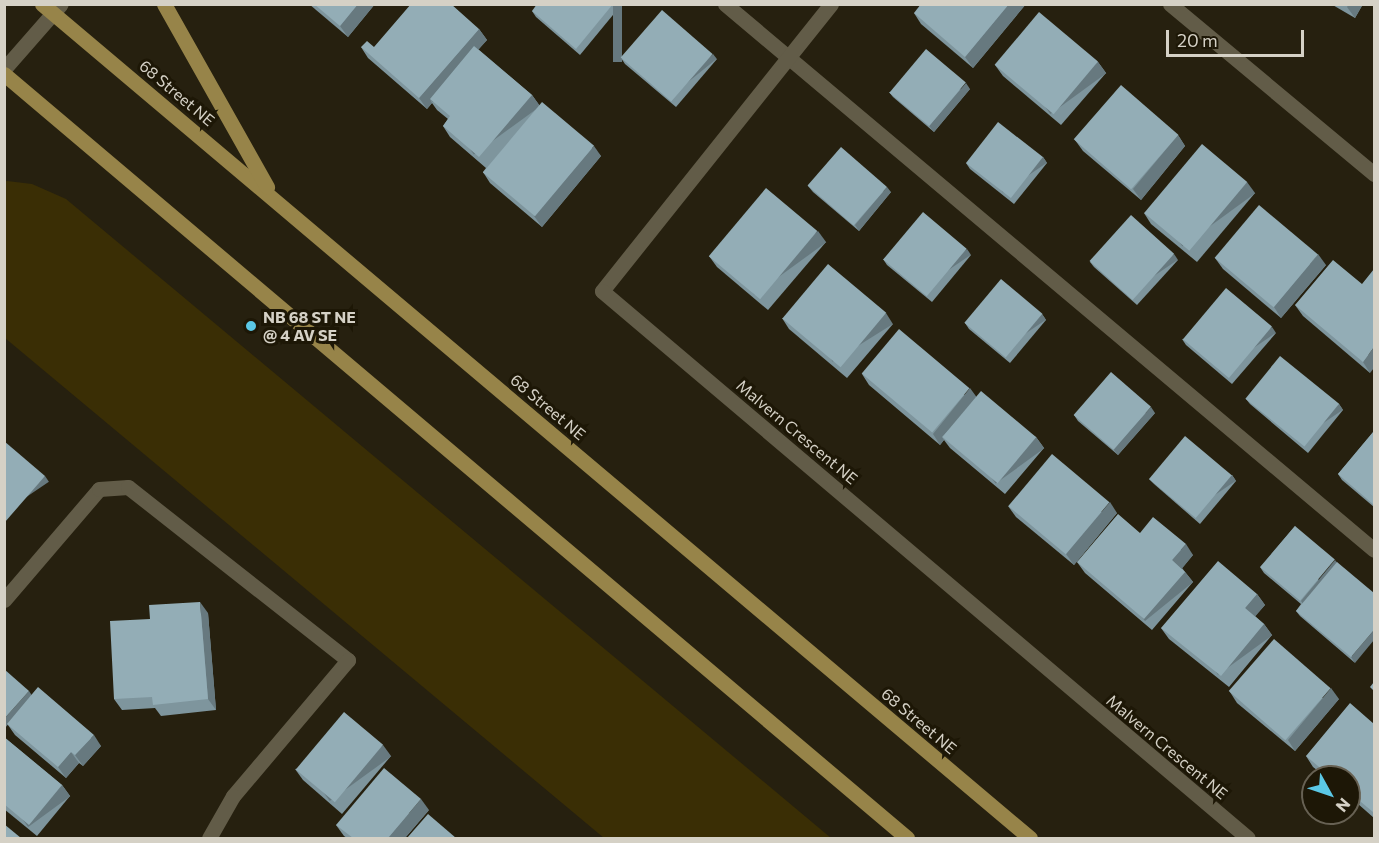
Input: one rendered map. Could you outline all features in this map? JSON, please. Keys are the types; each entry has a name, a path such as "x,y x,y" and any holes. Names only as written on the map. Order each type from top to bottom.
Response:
{"main road":[{"path":"164,4 273,197"},
{"name":"68 Street NE","path":"52,8 1030,838"},
{"path":"4,74 907,838"}],"street":[{"path":"724,4 1374,550"},
{"name":"Malvern Crescent NE","path":"831,4 602,291 1248,838"},
{"path":"1170,4 1374,174"},
{"path":"4,69 52,8"},
{"path":"4,600 99,489 128,487 348,660 233,796 209,838"}],"shaded area":[{"path":"4,182 32,184 66,199 831,838 604,838 5,338"}],"building":[{"path":"314,4 358,4 340,26"},
{"path":"411,4 451,4 479,29 419,98 361,47 367,41 374,47"},
{"path":"537,4 613,4 576,49 532,11"},
{"path":"921,4 1009,4 965,57 914,13"},
{"path":"662,10 713,54 671,102 621,58"},
{"path":"1039,12 1098,61 1054,114 995,65"},
{"path":"474,46 532,95 479,157 443,126 450,116 430,99"},
{"path":"926,49 966,82 929,126 889,93"},
{"path":"1121,85 1178,135 1131,189 1074,139"},
{"path":"542,102 594,146 535,216 483,172"},
{"path":"998,122 1043,157 1011,198 966,163"},
{"path":"1202,144 1247,182 1189,251 1144,213"},
{"path":"841,147 887,187 854,226 808,185"},
{"path":"766,188 817,231 760,299 709,256"},
{"path":"1259,205 1318,254 1274,307 1215,258"},
{"path":"923,212 967,249 927,296 883,259"},
{"path":"1131,215 1174,254 1133,300 1090,261"},
{"path":"1333,260 1362,284 1374,269 1374,347 1363,362 1295,305"},
{"path":"828,264 886,313 841,367 782,318"},
{"path":"1001,279 1042,314 1006,357 964,323"},
{"path":"1226,288 1272,327 1229,378 1183,339"},
{"path":"899,329 969,388 932,433 862,373"},
{"path":"1280,356 1339,404 1304,447 1245,399"},
{"path":"1111,372 1151,407 1114,450 1074,415"},
{"path":"981,391 1036,437 998,483 942,437"},
{"path":"1374,431 1374,505 1338,474"},
{"path":"1185,436 1232,475 1196,518 1149,479"},
{"path":"4,441 45,476 5,522 4,521"},
{"path":"1052,454 1109,502 1066,554 1008,506"},
{"path":"1118,514 1140,533 1153,517 1186,544 1172,560 1185,572 1144,619 1077,562"},
{"path":"1295,526 1335,559 1300,601 1260,567"},
{"path":"1218,561 1257,594 1245,608 1264,624 1221,676 1161,628"},
{"path":"1337,562 1374,593 1374,630 1351,657 1296,611"},
{"path":"200,602 208,699 153,705 152,697 114,699 110,621 150,619 149,605"},
{"path":"1274,639 1331,688 1285,740 1229,691"},
{"path":"4,669 29,691 4,719"},
{"path":"38,687 94,735 75,755 71,752 58,767 7,724"},
{"path":"1350,703 1374,724 1373,812 1361,802 1361,765 1317,765 1306,756"},
{"path":"344,712 383,745 335,802 296,769"},
{"path":"4,737 62,785 29,825 4,804"},
{"path":"384,768 421,799 388,838 353,838 336,825"},
{"path":"428,814 456,838 407,838"},
{"path":"4,824 21,838 4,838"}],"place":[{"name":"NB 68 ST NE @ 4 AV SE","path":"251,326"}]}
